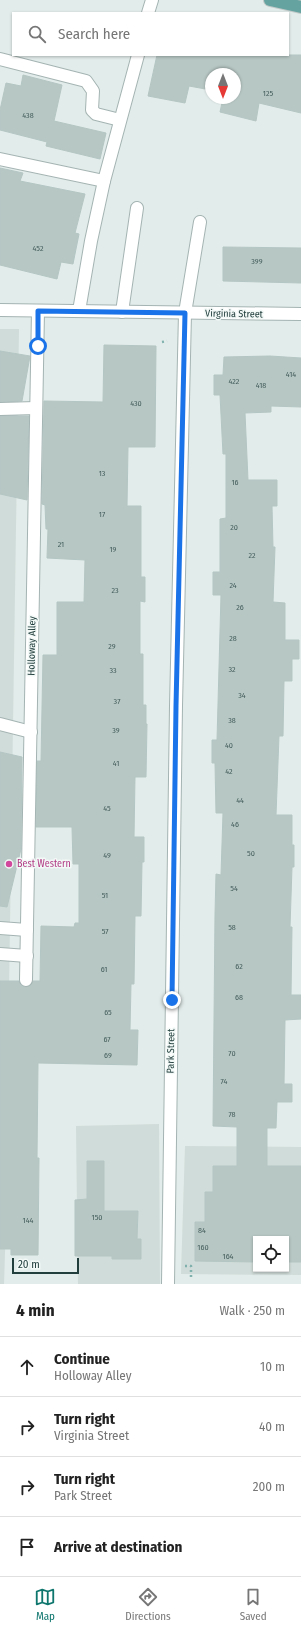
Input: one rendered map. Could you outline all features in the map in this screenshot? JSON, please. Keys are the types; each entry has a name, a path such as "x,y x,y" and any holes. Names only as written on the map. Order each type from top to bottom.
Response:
{"main road":[{"path":"270,0 301,8"}],"street":[{"path":"148,12 152,0"},
{"path":"79,311 90,241 104,180 138,56"},
{"path":"0,59 86,81 93,91 92,110 96,114 120,120"},
{"path":"0,159 104,180"},
{"path":"122,312 137,208"},
{"name":"Park Street","path":"168,1284 176,706 185,313 200,222"},
{"name":"Virginia Street","path":"0,310 301,314"},
{"name":"Holloway Alley","path":"26,980 38,311"},
{"path":"0,409 36,408"},
{"path":"0,724 31,732"},
{"path":"0,928 27,930"},
{"path":"0,954 27,956"}],"path":[{"path":"191,1266 191,1277"}],"shaded area":[{"path":"0,329 19,329 9,989 0,989"},
{"path":"159,1124 160,1284 78,1284 76,1126"},
{"path":"0,1129 9,1129 4,1284 0,1284"},
{"path":"185,1146 301,1147 301,1275 181,1274"}],"building":[{"path":"301,55 301,113 259,103 256,121 220,112 222,104 241,104 241,68 205,68 205,89 189,86 185,103 148,96 157,56"},
{"path":"23,75 62,85 54,121 106,133 100,159 46,146 47,142 0,130 0,110 6,83 21,86"},
{"path":"0,168 23,173 20,181 85,194 75,233 79,234 73,264 61,262 57,279 0,265"},
{"path":"223,247 301,248 301,283 223,281"},
{"path":"104,345 156,346 155,447 128,447 127,506 141,506 141,577 145,577 145,602 140,601 140,654 143,654 143,705 146,705 147,724 146,777 135,777 134,837 144,837 144,862 142,862 141,916 135,916 134,984 131,984 130,1030 138,1030 137,1065 38,1063 38,1255 11,1255 11,1249 0,1249 0,981 19,981 22,986 25,987 30,986 33,981 40,981 41,926 74,927 75,923 79,923 79,864 73,864 72,827 36,827 37,761 41,761 43,655 57,655 57,602 84,602 85,560 47,558 48,529 46,529 45,505 42,504 44,401 103,402"},
{"path":"0,351 30,356 22,401 0,402"},
{"path":"270,356 301,358 301,407 271,406 271,412 245,413 248,480 277,480 277,506 272,506 273,547 275,547 273,602 285,603 285,640 299,640 299,659 292,659 292,681 284,681 283,736 279,736 276,815 292,815 294,867 292,867 290,927 292,927 291,995 301,995 301,1019 285,1020 284,1084 292,1084 292,1102 277,1102 276,1128 267,1128 267,1166 301,1166 301,1262 289,1262 289,1236 253,1236 253,1262 195,1261 195,1222 205,1222 205,1192 213,1192 213,1166 237,1166 237,1127 213,1126 216,874 221,875 223,813 216,813 215,763 212,763 212,740 217,740 221,595 213,595 213,572 220,572 220,519 226,518 226,454 223,454 220,395 214,395 214,375 223,375 224,357"},
{"path":"0,416 29,416 27,500 0,494"},
{"path":"0,752 22,757 21,849 7,907 0,906"},
{"path":"87,1161 104,1161 104,1211 138,1211 137,1239 141,1239 141,1259 112,1259 112,1256 75,1256 75,1200 87,1199"}],"place":[{"name":"Best Western","path":"9,864"}],"route":[{"path":"38,346 38,311 185,313 176,706 172,1000"}]}
